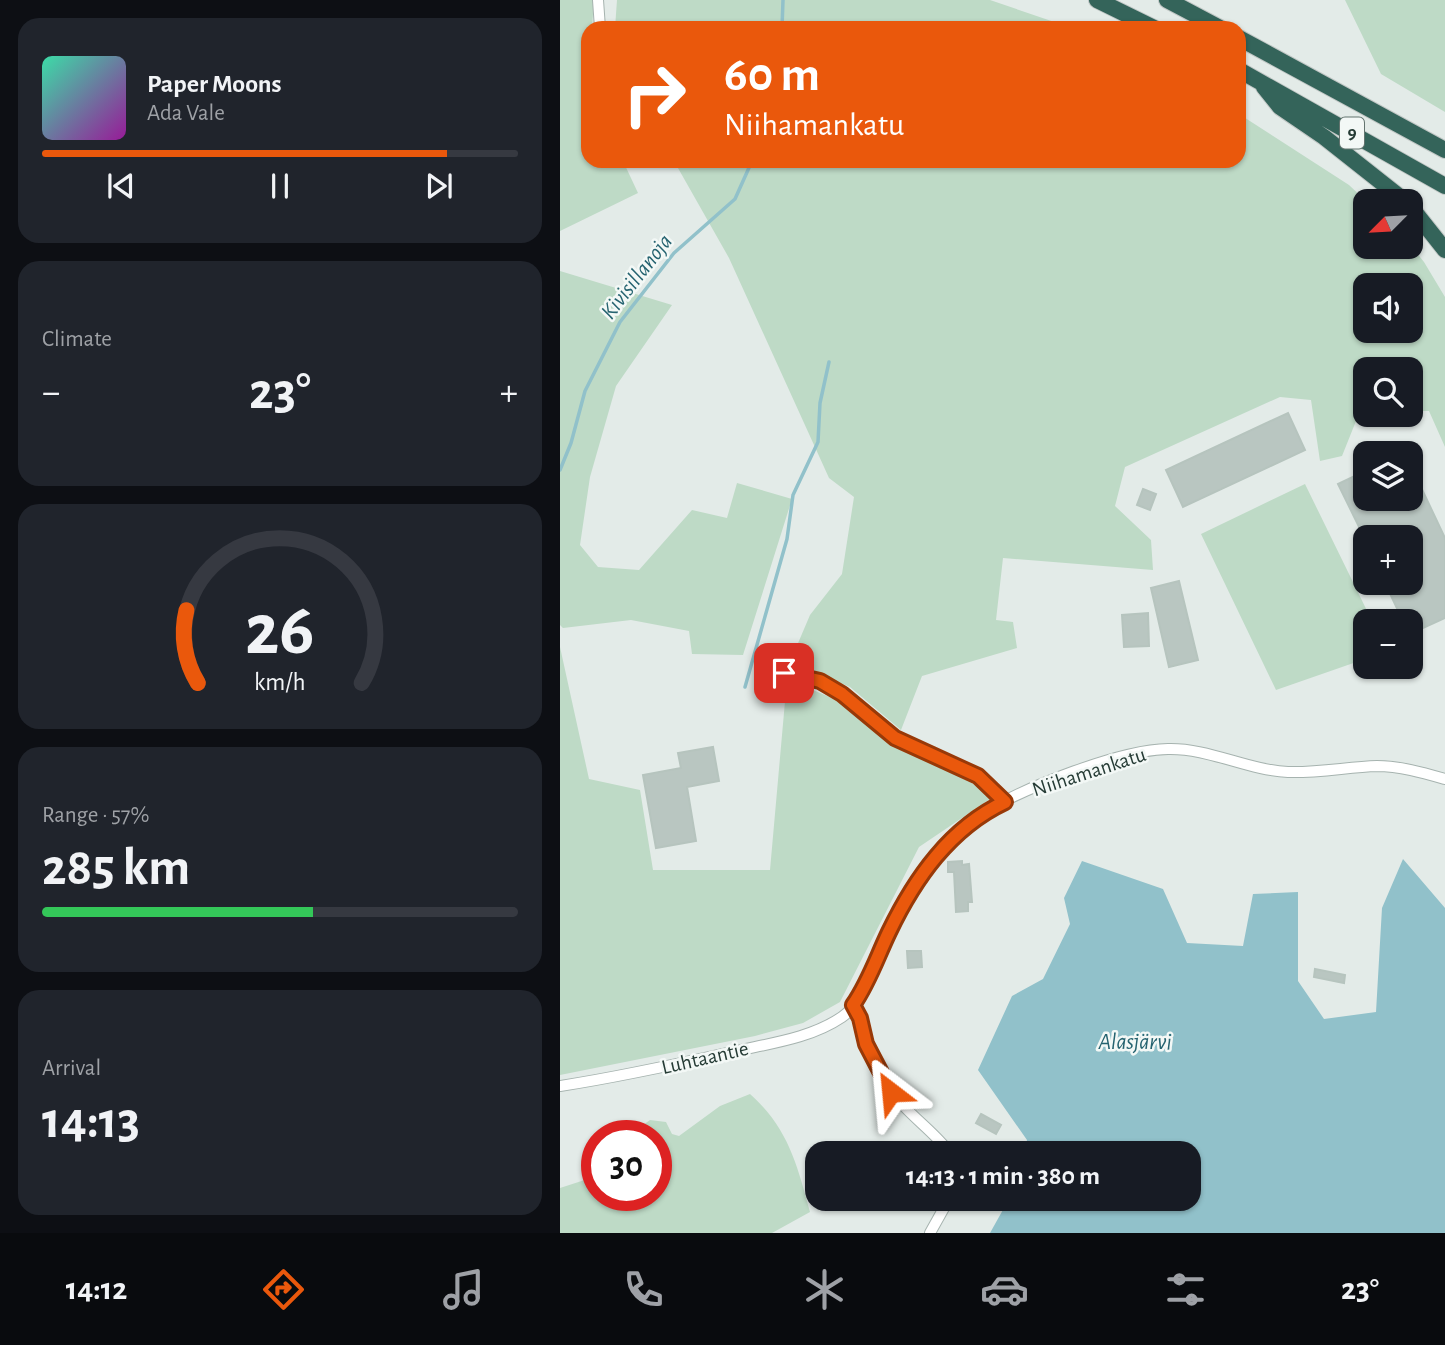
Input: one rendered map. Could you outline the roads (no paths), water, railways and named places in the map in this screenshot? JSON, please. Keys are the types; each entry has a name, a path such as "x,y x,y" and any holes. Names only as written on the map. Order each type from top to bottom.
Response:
{"highway":[{"path":"1097,0 1140,21"},
{"path":"1167,0 1207,21"},
{"name":"9","path":"1246,42 1442,148"},
{"name":"9","path":"1246,73 1445,186"},
{"path":"1258,79 1280,107 1324,137 1390,189"},
{"path":"1423,222 1445,250"}],"street":[{"path":"598,0 600,21"},
{"path":"784,673 820,681 831,687 895,738 978,776 1005,802"},
{"name":"Niihamankatu","path":"845,1016 869,980 902,907 928,866 960,830 984,812 1096,765 1137,753 1169,749 1194,751 1281,771 1380,766 1445,779"},
{"path":"853,1005 860,1018 866,1044 887,1085 937,1141"},
{"name":"Luhtaantie","path":"560,1086 628,1075 795,1038 845,1016"},
{"path":"930,1233 942,1211"}],"water":[{"name":"Alasjärvi","path":"1403,859 1445,908 1445,1233 990,1233 1002,1211 1201,1211 1201,1141 1027,1141 978,1070 1012,996 1043,979 1070,924 1064,898 1082,861 1163,889 1187,943 1243,946 1253,894 1298,892 1298,981 1324,1019 1376,1012 1382,908"}],"waterway":[{"name":"Kivisillanoja","path":"782,21 783,0"},
{"name":"Kivisillanoja","path":"560,470 571,443 585,391 620,322 674,253 735,199 749,168"},
{"path":"745,687 787,539 793,495 818,442 820,403 829,362"}]}
